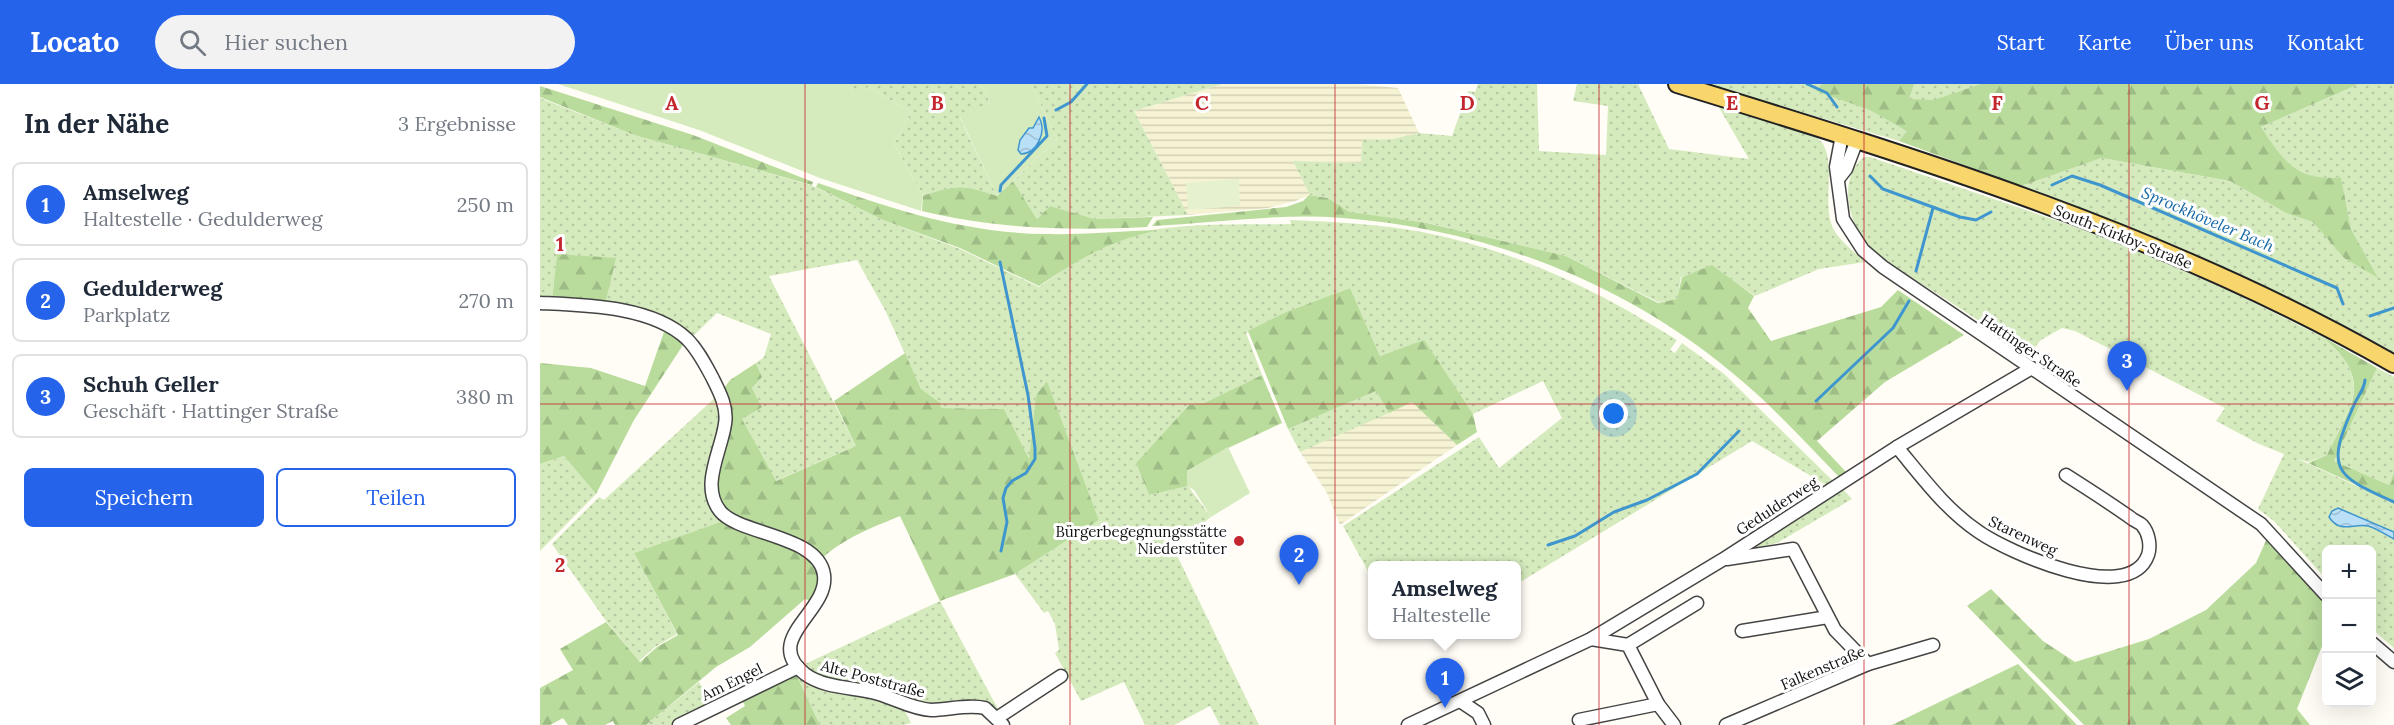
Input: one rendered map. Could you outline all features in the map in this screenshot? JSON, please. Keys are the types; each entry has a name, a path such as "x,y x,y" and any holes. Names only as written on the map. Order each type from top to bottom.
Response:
{"main road":[{"name":"South-Kirkby-Straße","path":"1677,84 1850,138 2032,201 2177,258 2300,314 2394,364"}],"street":[{"name":"Hattinger Straße","path":"1850,138 1836,166 1839,178 1839,201 1843,219 1863,250 1883,267 2030,369 2261,524 2322,591"},
{"name":"Alte Poststraße","path":"540,303 600,305 656,322 684,337 702,358 726,412 712,478 715,504 729,520 784,539 814,558 823,569 822,593 791,642 790,653 798,667 821,681 879,693 921,708 980,707 990,710 1000,721"},
{"name":"Gedulderweg","path":"1408,725 1591,639 1722,560 1897,447 2030,369"},
{"name":"Starenweg","path":"1897,447 1945,504 1963,520 1980,533 2021,554 2046,565 2108,578 2139,568 2147,557 2151,544 2143,526 2066,475"},
{"path":"1722,560 1793,549 1835,630 1868,664"},
{"path":"1591,639 1628,645 1697,603"},
{"path":"1742,632 1828,617"},
{"path":"1628,645 1658,704 1674,725"},
{"name":"Falkenstraße","path":"1726,725 1868,664 1933,645"},
{"path":"2376,646 2394,662"},
{"name":"Am Engel","path":"679,725 798,667"},
{"path":"1000,721 1061,676"},
{"path":"1460,701 1478,713 1484,725"},
{"path":"1579,720 1658,704"}],"shaded area":[{"path":"1222,84 1357,84 1398,88 1419,133 1392,139 1362,140 1361,163 1293,161 1310,195 1295,201 1268,208 1188,215 1134,111"},
{"path":"1412,402 1457,445 1340,525 1327,493 1300,452"}],"green space":[{"path":"558,84 849,84 854,96 868,87 911,112 894,144 923,196 921,211 820,178 699,130"},
{"path":"849,84 981,84 990,103 960,118 997,196 960,187 944,189 923,196 894,144 911,112 868,87 854,97"},
{"path":"981,84 1031,84 1057,139 997,196 960,117 990,103"},
{"path":"1031,84 1222,84 1134,111 1188,215 1095,219 1050,206 1037,219 1013,181 1057,139"},
{"path":"1478,84 1537,84 1539,151 1606,155 1608,106 1573,101 1577,84 1638,84 1669,149 1749,159 1717,104 1817,138 1823,145 1829,164 1828,201 1833,229 1865,262 1819,269 1755,296 1712,266 1681,277 1677,300 1658,302 1566,256 1428,223 1348,213 1328,198 1310,195 1293,161 1361,163 1362,140 1392,139 1419,133 1452,136 1468,91 1475,92"},
{"path":"1707,84 2017,84 1903,137 1899,141"},
{"path":"1822,84 1914,84 1909,99 1934,100 1981,84 2359,84 2261,127 2277,150 2293,167 2313,176 2341,177 2351,229 2378,278 2344,258 2313,222 2286,213 2230,181 2102,158 2021,186 1899,141 1907,131 1870,110 1816,91"},
{"path":"2359,84 2394,84 2394,354 2275,293 2164,242 2021,186 2102,158 2230,181 2286,213 2314,222 2344,258 2377,277 2351,229 2341,177 2312,176 2292,167 2261,127"},
{"path":"540,86 693,135 813,182 812,185 634,135 540,97"},
{"path":"540,98 634,135 811,185 883,220 960,249 1039,287 1107,243 1136,233 1179,227 1291,224 1290,220 1356,224 1422,232 1490,249 1555,274 1617,305 1677,340 1670,350 1675,353 1682,343 1723,373 1833,481 1828,486 1752,441 1521,582 1521,561 1368,561 1368,571 1343,526 1479,437 1499,468 1562,418 1543,381 1473,414 1423,341 1380,356 1350,288 1286,312 1246,333 1262,375 1204,403 1189,405 1136,463 1149,495 1188,486 1211,517 1173,547 1259,725 1220,725 1210,706 1174,725 1145,725 1124,682 1081,701 1055,653 1059,650 1055,624 1048,611 1044,613 1015,574 1099,520 1047,381 1036,395 1029,460 1004,409 941,408 921,389 885,310 857,260 769,276 856,446 775,481 742,419 762,406 752,388 762,377 756,363 764,357 771,334 717,313 691,338 605,305 615,259 557,254 552,301 540,300"},
{"path":"1864,157 1870,157 2105,237 2232,292 2323,337 2349,367 2354,393 2344,421 2327,455 2308,462 2298,459 2394,503 2394,648 2376,632 2376,545 2322,545 2322,575 2274,521 2258,509 2284,454 2259,444 2216,421 2225,408 2075,331 2062,328 2041,340 2028,355 1881,258 1867,245 1859,233 1849,207 1850,179 1855,167"},
{"path":"1239,179 1240,206 1188,210 1186,183"},
{"path":"1013,181 1037,219 1050,206 1095,219 1153,217 1147,227 1090,229 1005,225 922,211 923,196 935,192 960,187 997,196"},
{"path":"818,183 929,218 986,229 1015,233 1058,234 1158,230 1109,245 1039,286 960,248 883,220 816,187"},
{"path":"1309,195 1328,198 1349,212 1427,223 1566,256 1658,303 1677,299 1682,277 1712,265 1754,296 1748,308 1771,341 1881,307 1898,290 1964,335 1885,382 1817,441 1848,474 1841,479 1759,396 1688,339 1643,310 1596,285 1548,264 1498,247 1447,234 1396,224 1343,218 1271,218 1152,226 1157,220 1286,207 1303,201"},
{"path":"557,254 616,258 605,305 552,301"},
{"path":"1350,288 1380,356 1424,340 1473,414 1477,432 1457,445 1412,402 1389,413 1376,391 1288,429 1248,331 1286,312"},
{"path":"665,329 685,342 634,420 596,494 564,456 540,464 540,363 591,368 645,386"},
{"path":"2323,337 2377,368 2334,461 2389,485 2394,472 2394,502 2308,463 2327,455 2345,421 2354,393 2354,380 2349,367"},
{"path":"905,353 921,389 940,403 941,408 1004,409 1029,459 1036,395 1047,381 1099,520 1015,574 940,601 900,516 848,540 820,560 730,516 715,492 722,391 730,380 756,363 762,377 752,388 762,407 742,419 776,481 856,446 834,401"},
{"path":"2377,368 2394,377 2394,472 2389,485 2334,461"},
{"path":"1262,375 1282,423 1228,448 1187,471 1188,486 1149,495 1136,463 1189,405 1204,403"},
{"path":"1376,391 1389,413 1300,452 1288,429"},
{"path":"718,395 722,408 725,521 634,553 677,634 655,647 639,661 606,621 552,544 599,497 604,500"},
{"path":"1228,447 1250,493 1211,517 1194,490 1187,486 1187,471"},
{"path":"564,456 596,494 540,551 540,464"},
{"path":"1840,486 1852,499 1777,543 1735,553"},
{"path":"726,520 801,551 824,577 814,602 805,599 750,647 716,667 646,725 615,725 613,721 605,725 568,725 563,718 550,725 540,725 540,688 573,670 560,649 606,622 640,662 657,647 678,635 634,553"},
{"path":"2268,536 2322,598 2322,646 2297,709 2310,725 2084,725 1967,606 1991,589 2043,641 2075,662 2149,639 2206,610 2256,563"},
{"path":"940,601 999,711 985,705 925,705 815,674 803,665"},
{"path":"2018,664 2077,725 1891,725 1894,724"},
{"path":"794,670 902,705 911,723 904,725 820,725"},
{"path":"794,670 820,725 731,725 726,718 745,706 741,698"},
{"path":"699,682 714,706 674,725 646,725"}],"water":[{"path":"1039,117 1042,129 1039,140 1032,150 1021,154 1018,150 1020,140 1029,128 1033,128"},
{"path":"2338,508 2394,532 2394,539 2368,526 2342,527 2338,525 2329,517 2332,511"}],"waterway":[{"path":"1056,110 1071,102 1087,84"},
{"name":"Sprockhöveler Bach","path":"1807,84 1827,93 1837,107"},
{"path":"1000,191 1001,185 1047,136 1044,118"},
{"name":"Sprockhöveler Bach","path":"1870,176 1883,189 1960,217 1976,220 1991,212"},
{"name":"Sprockhöveler Bach","path":"2052,185 2072,176 2100,185 2337,288 2343,304"},
{"path":"1916,271 1933,208"},
{"path":"1000,262 1028,395 1035,448 1035,459 1026,473 1012,481 1006,488 1003,498 1007,522 1001,551"},
{"path":"1816,401 1893,328 1909,301"},
{"path":"2370,316 2394,308"},
{"name":"Sprockhöveler Bach","path":"2365,380 2340,443 2338,456 2340,467 2358,484 2394,502"},
{"path":"1548,545 1575,536 1614,512 1647,500 1697,474 1739,431"}],"place":[{"name":"Schuh Geller","path":"2127,391"},
{"name":"Bürgerbegegnungsstätte Niederstüter","path":"1239,541"},
{"name":"Gedulderweg","path":"1299,585"},
{"name":"Amselweg","path":"1445,708"}]}
